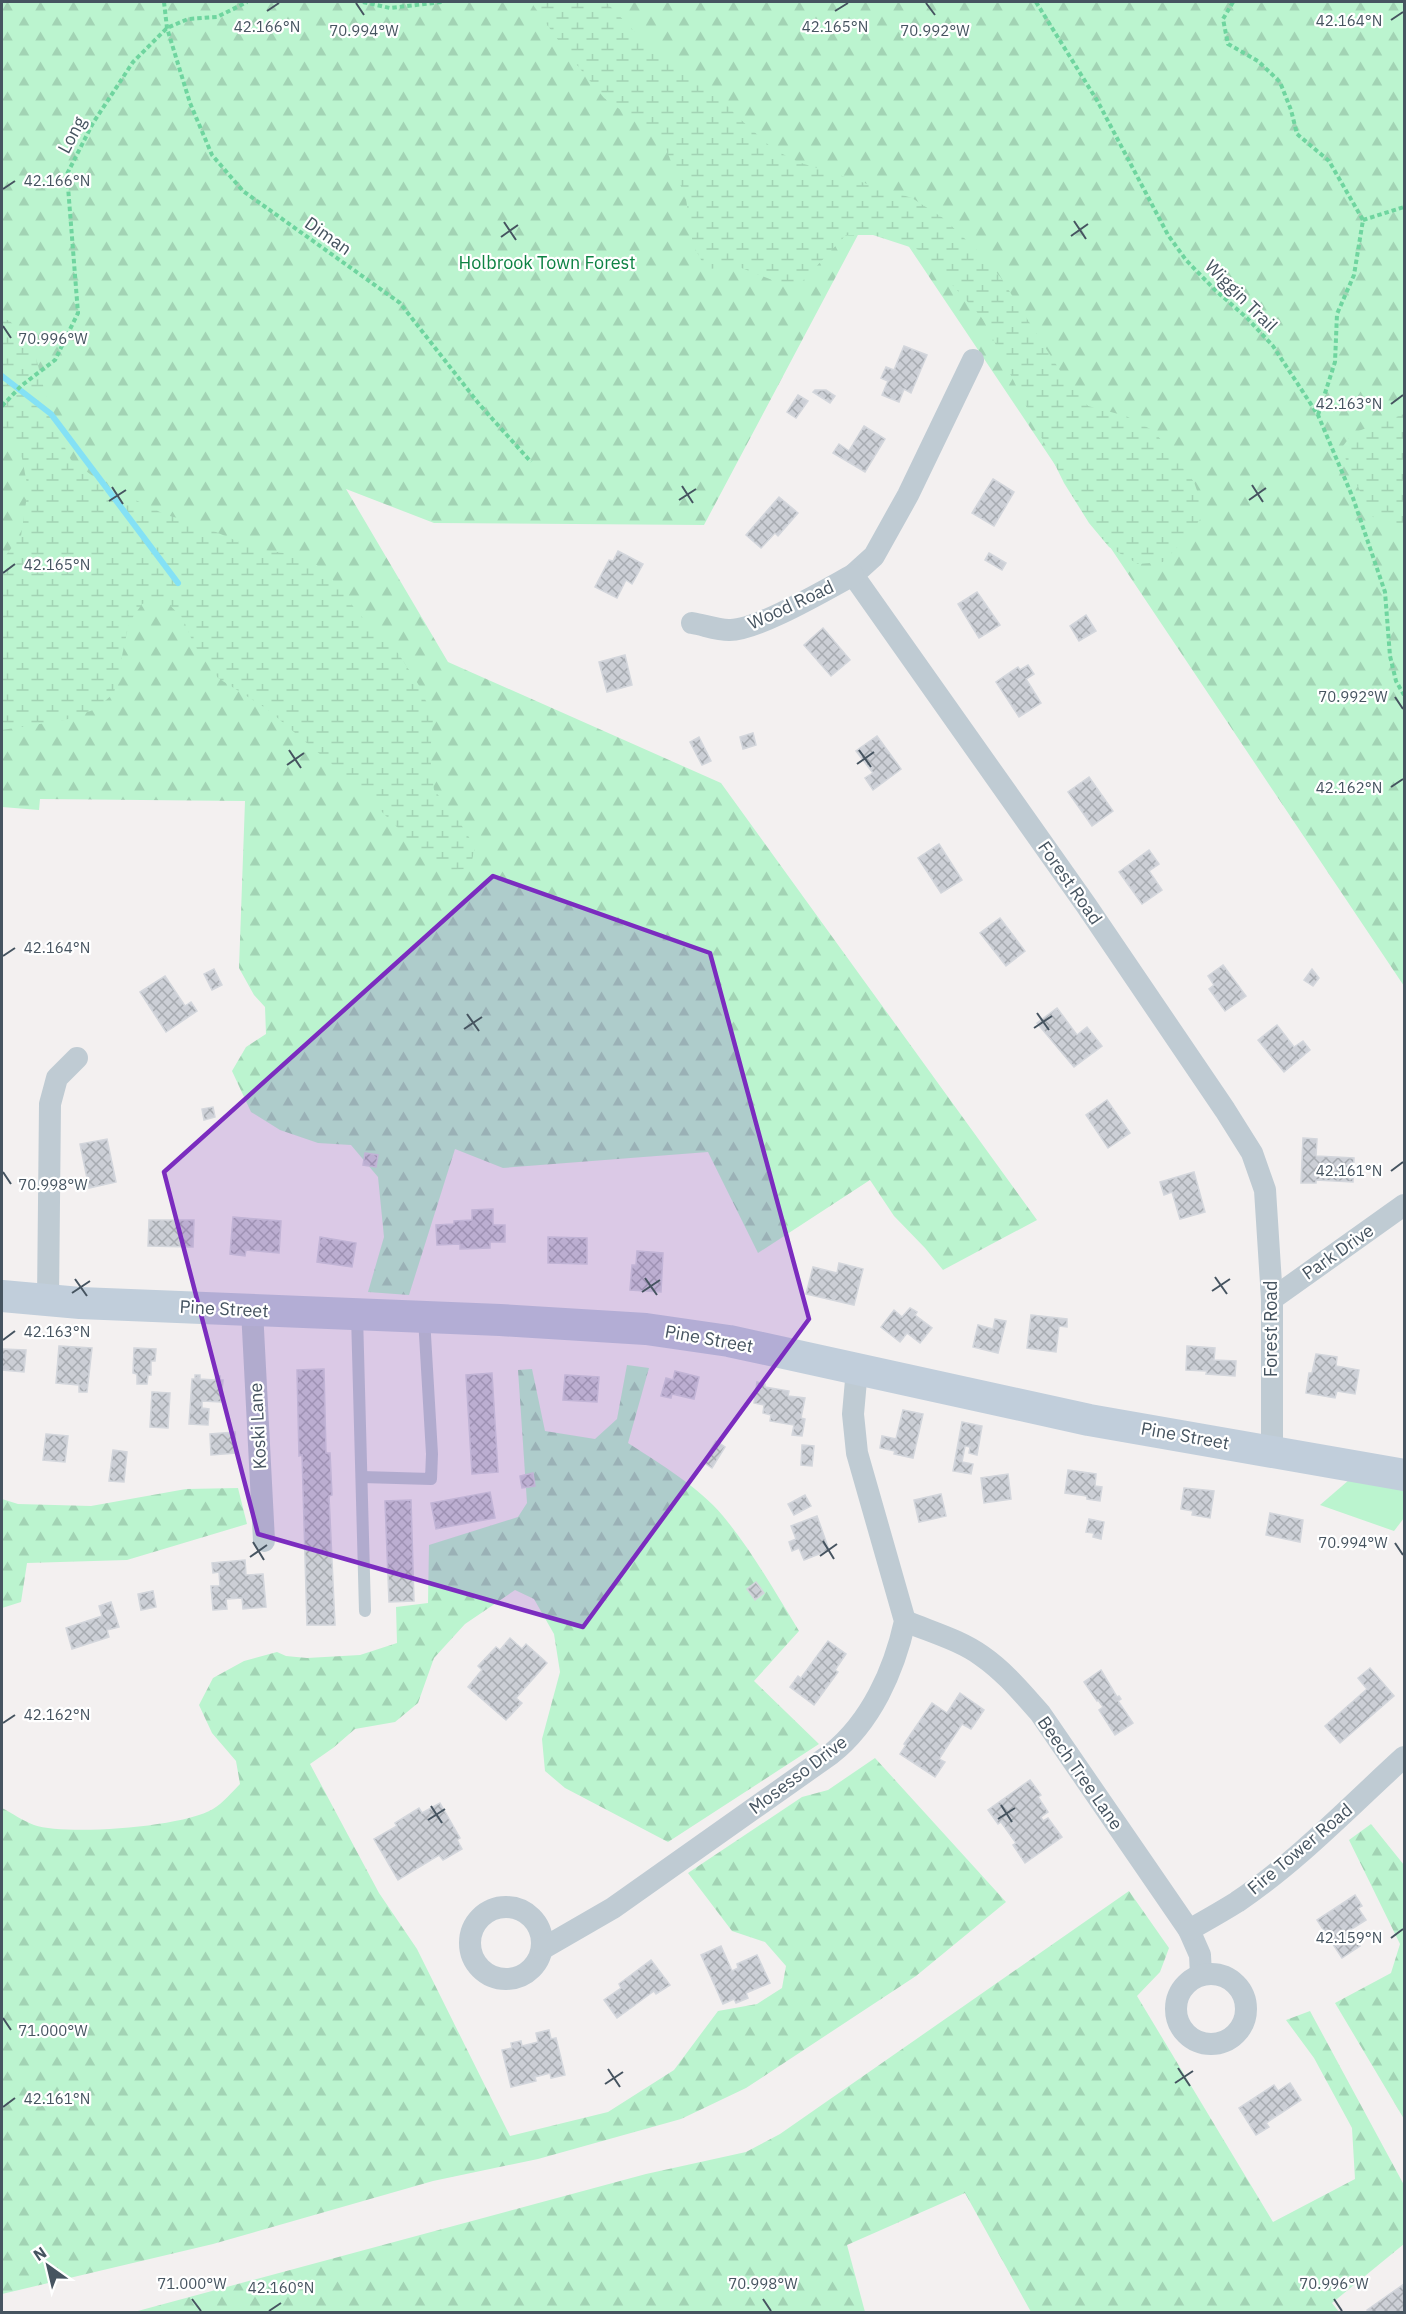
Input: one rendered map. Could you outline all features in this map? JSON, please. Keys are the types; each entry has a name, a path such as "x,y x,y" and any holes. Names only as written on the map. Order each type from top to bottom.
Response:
{"main road":[{"name":"Pine Street","path":"2,1296 646,1329 729,1341 1089,1419 1404,1475"}],"street":[{"path":"853,575 874,556 908,495 973,360"},
{"name":"Wood Road","path":"692,623 730,630 757,624 818,595 853,575"},
{"name":"Forest Road","path":"853,575 1086,904 1252,1153 1265,1190 1272,1299 1272,1450"},
{"path":"48,1300 50,1104 57,1078 77,1058"},
{"name":"Park Drive","path":"1272,1299 1404,1205"},
{"name":"Koski Lane","path":"252,1310 264,1541"},
{"path":"858,1369 853,1414 857,1453 905,1621"},
{"name":"Beech Tree Lane","path":"905,1621 973,1651 1000,1670 1018,1688 1046,1722 1189,1930 1200,1955 1201,1975"},
{"name":"Mosesso Drive","path":"542,1949 613,1908 849,1740 875,1703 900,1642 905,1621"},
{"name":"Fire Tower Road","path":"1189,1930 1236,1903 1268,1879 1404,1757"}],"lane":[{"path":"357,1315 365,1611"},
{"path":"362,1477 431,1479 432,1454 424,1318"}],"path":[{"name":"Diman","path":"164,2 167,28 190,103 212,155 243,191 400,303 479,404 531,462"},
{"name":"Long","path":"2,406 21,386 55,360 78,313 67,174 93,123 133,62 167,28 188,19 217,17 247,2"},
{"path":"363,2 390,8 442,2"},
{"name":"Wiggin Trail","path":"1036,2 1098,102 1168,235 1186,260 1273,346 1318,416 1353,498 1385,592 1390,656 1396,681 1404,695"},
{"path":"1233,2 1223,19 1228,44 1258,61 1280,82 1298,134 1329,161 1363,220 1354,275 1337,314 1335,362 1318,416"},
{"path":"1363,220 1404,207"}],"highlighted area":[{"path":"493,876 710,953 809,1319 583,1627 258,1534 164,1172"}],"green space":[{"name":"Holbrook Town Forest","path":"2,2 1404,2 1404,986 877,199 704,525 434,523 346,489 448,662 721,783 1037,1220 943,1270 894,1216 870,1180 758,1253 708,1152 503,1168 455,1149 409,1295 368,1292 384,1237 378,1177 351,1145 318,1143 280,1130 251,1112 232,1071 246,1047 266,1034 265,1007 254,995 239,968 245,801 40,799 39,810 2,807"},
{"path":"531,2 606,2 633,30 721,99 773,149 798,162 912,198 943,218 981,254 1001,278 1066,380 1088,406 1126,416 1154,431 1194,482 1201,502 1201,518 1188,536 1163,562 1138,564 1109,547 1089,523 1064,483 983,319 922,251 873,235 846,235 795,289 739,267 706,269 693,245 686,199 666,149 639,123 604,98 568,54"},
{"path":"2,318 10,321 34,350 53,423 71,460 105,485 166,515 193,522 255,549 307,556 332,579 359,614 398,653 420,687 433,718 430,756 434,790 457,818 475,847 470,869 449,870 419,854 400,830 348,778 267,709 218,678 194,645 183,619 163,598 142,604 129,623 114,693 96,709 65,720 2,730 2,560 21,536 28,489 22,458 2,429"},
{"path":"1404,414 1404,531 1373,517 1347,465 1343,446 1353,433"},
{"path":"627,1365 649,1368 628,1443 678,1476 713,1505 734,1529 763,1572 799,1631 754,1681 819,1744 668,1842 565,1788 545,1771 542,1739 560,1672 554,1634 534,1599 515,1590 465,1624 434,1658 418,1703 395,1722 355,1729 310,1764 379,1893 417,1949 510,2136 608,2112 674,2070 718,2011 757,2004 782,1988 786,1966 765,1942 732,1931 688,1873 802,1797 828,1790 875,1758 1006,1902 916,1976 746,2088 681,2119 538,2159 433,2181 213,2244 2,2294 2,1808 34,1825 72,1830 97,1830 177,1821 217,1807 240,1784 236,1761 212,1733 199,1705 213,1678 244,1661 277,1652 286,1656 307,1658 360,1655 397,1643 396,1607 428,1603 429,1545 518,1517 527,1503 518,1370 532,1369 545,1431 595,1439 617,1419"},
{"path":"1349,1480 1404,1489 1404,1518 1394,1531 1320,1505"},
{"path":"238,1488 247,1524 127,1560 27,1563 21,1602 2,1608 2,1499 18,1504 91,1506 186,1489"},
{"path":"1371,1824 1404,1865 1404,2119 1335,2003 1391,1973 1400,1944 1349,1840"},
{"path":"1129,1891 1169,1948 1160,1972 1137,1996 1273,2222 1355,2179 1352,2128 1314,2058 1286,2020 1310,2011 1404,2185 1404,2244 1332,2303 1339,2312 1031,2312 965,2193 847,2245 865,2312 134,2312 646,2174 746,2152 780,2134"}],"building":[{"path":"904,346 927,355 911,393 904,389 899,402 882,395 888,381 881,378 886,367 894,370"},
{"path":"826,390 835,396 830,403 813,392"},
{"path":"798,395 808,401 796,418 787,412"},
{"path":"864,426 885,439 865,472 833,453 839,444 849,451"},
{"path":"993,479 1014,492 994,526 972,513"},
{"path":"779,497 798,513 778,536 775,533 761,548 746,535"},
{"path":"618,551 643,564 632,584 626,580 617,598 595,587 609,560 613,561"},
{"path":"989,553 1006,563 1002,570 985,560"},
{"path":"977,592 1000,625 979,638 958,604"},
{"path":"1086,615 1096,631 1079,641 1070,626"},
{"path":"823,628 850,660 831,676 804,645"},
{"path":"625,655 632,685 607,692 599,662"},
{"path":"1028,665 1034,674 1026,679 1041,703 1019,717 996,682 1018,667 1020,670"},
{"path":"753,733 756,745 743,749 740,737"},
{"path":"877,736 901,769 873,790 865,778 873,773 856,751"},
{"path":"699,737 711,761 702,765 690,742"},
{"path":"1089,777 1113,811 1092,826 1068,792"},
{"path":"939,844 962,880 941,893 918,858"},
{"path":"1149,850 1159,864 1149,871 1162,890 1142,904 1119,872"},
{"path":"1000,918 1025,951 1006,966 980,933"},
{"path":"1223,965 1246,996 1225,1011 1209,989 1214,985 1208,976"},
{"path":"214,969 222,985 212,990 204,974"},
{"path":"1312,969 1319,978 1313,986 1304,980"},
{"path":"165,976 185,1006 191,1002 197,1011 166,1032 140,992"},
{"path":"1057,1008 1077,1035 1087,1027 1102,1046 1074,1067 1037,1023"},
{"path":"1277,1025 1294,1047 1303,1041 1310,1050 1284,1072 1258,1040"},
{"path":"1107,1100 1130,1133 1108,1148 1086,1115"},
{"path":"213,1107 215,1117 204,1120 202,1109"},
{"path":"1303,1138 1317,1139 1316,1156 1354,1158 1353,1182 1316,1180 1316,1183 1301,1183"},
{"path":"107,1139 116,1182 89,1188 80,1144"},
{"path":"365,1153 378,1155 376,1167 363,1165"},
{"path":"1194,1172 1205,1212 1180,1219 1172,1192 1164,1195 1160,1182"},
{"path":"493,1209 493,1225 505,1225 505,1242 490,1242 490,1248 460,1249 460,1244 437,1245 436,1225 472,1220 472,1210"},
{"path":"233,1217 281,1221 279,1253 246,1250 245,1256 230,1254"},
{"path":"149,1220 194,1220 193,1247 148,1246"},
{"path":"320,1237 356,1243 352,1267 317,1262"},
{"path":"548,1237 587,1238 587,1264 548,1263"},
{"path":"637,1251 663,1253 661,1292 630,1290 632,1265 636,1265"},
{"path":"839,1263 863,1269 854,1305 806,1294 813,1267 837,1273"},
{"path":"910,1308 917,1312 915,1315 932,1328 920,1343 907,1333 900,1342 881,1327 894,1310 902,1317"},
{"path":"1031,1315 1067,1319 1067,1327 1059,1326 1056,1352 1027,1348"},
{"path":"995,1319 1006,1321 998,1353 973,1347 978,1325 993,1329"},
{"path":"59,1346 92,1348 87,1392 79,1392 79,1385 56,1383"},
{"path":"1187,1346 1215,1348 1214,1360 1236,1361 1235,1376 1186,1370"},
{"path":"134,1348 156,1349 155,1361 151,1361 151,1375 148,1375 147,1384 137,1384 137,1374 133,1373"},
{"path":"2,1349 26,1350 24,1372 2,1370"},
{"path":"1316,1354 1337,1357 1336,1366 1359,1370 1355,1394 1337,1391 1335,1398 1306,1393 1309,1373 1312,1373"},
{"path":"324,1369 326,1453 330,1453 332,1495 329,1496 335,1625 307,1625 297,1370"},
{"path":"675,1371 699,1377 694,1399 672,1394 671,1398 661,1396 666,1378 673,1380"},
{"path":"492,1373 498,1472 472,1474 466,1375"},
{"path":"195,1375 200,1375 200,1379 215,1380 216,1376 220,1376 220,1380 223,1380 221,1402 202,1401 202,1408 209,1409 208,1425 189,1424 192,1379 195,1379"},
{"path":"565,1375 599,1377 597,1402 563,1400"},
{"path":"757,1382 765,1384 765,1387 789,1391 788,1396 805,1398 801,1418 805,1419 802,1436 792,1435 794,1425 770,1421 771,1415 763,1413 764,1405 754,1403"},
{"path":"152,1392 170,1393 168,1428 150,1427"},
{"path":"903,1410 923,1414 913,1458 880,1448 882,1436 896,1439"},
{"path":"962,1422 982,1426 977,1455 969,1453 970,1447 965,1446 962,1462 973,1464 971,1474 953,1471"},
{"path":"235,1432 236,1453 211,1455 210,1434"},
{"path":"46,1434 68,1436 65,1462 43,1460"},
{"path":"716,1441 725,1447 712,1468 703,1462"},
{"path":"802,1445 814,1446 812,1466 801,1465"},
{"path":"113,1450 127,1452 124,1482 109,1481"},
{"path":"1068,1470 1096,1474 1095,1486 1102,1487 1100,1501 1087,1499 1087,1496 1065,1493"},
{"path":"533,1473 535,1486 522,1488 520,1476"},
{"path":"1008,1474 1011,1499 984,1503 981,1478"},
{"path":"1184,1488 1214,1491 1210,1518 1192,1515 1193,1511 1181,1509"},
{"path":"490,1492 495,1518 436,1529 431,1503"},
{"path":"941,1494 946,1516 919,1522 914,1500"},
{"path":"805,1495 811,1506 794,1515 788,1504"},
{"path":"411,1500 414,1601 389,1602 385,1501"},
{"path":"1270,1513 1303,1520 1300,1542 1266,1535"},
{"path":"817,1516 829,1550 804,1560 799,1548 792,1551 789,1542 796,1539 791,1526"},
{"path":"1089,1519 1104,1522 1101,1539 1093,1537 1094,1533 1086,1532"},
{"path":"245,1560 246,1575 263,1574 266,1607 243,1609 242,1598 226,1599 227,1609 213,1610 211,1586 220,1586 219,1572 213,1573 212,1563"},
{"path":"756,1582 764,1593 755,1600 747,1589"},
{"path":"153,1591 156,1607 141,1610 138,1594"},
{"path":"111,1602 119,1627 107,1630 109,1637 72,1649 66,1628 102,1616 99,1606"},
{"path":"510,1638 522,1649 526,1644 547,1663 516,1698 522,1703 506,1720 468,1687 482,1670 478,1666 496,1647 500,1650"},
{"path":"828,1641 846,1654 835,1670 838,1672 814,1705 790,1687 798,1676 801,1678"},
{"path":"1370,1668 1394,1696 1340,1743 1325,1726 1367,1689 1358,1678"},
{"path":"1101,1670 1117,1697 1121,1699 1118,1701 1133,1723 1115,1735 1099,1710 1103,1707 1084,1682"},
{"path":"960,1693 984,1710 971,1729 962,1724 939,1759 945,1762 935,1777 900,1754 906,1745 904,1744 932,1703 947,1713"},
{"path":"1030,1780 1041,1795 1038,1797 1048,1812 1041,1817 1043,1821 1048,1818 1062,1837 1025,1863 1013,1845 1016,1843 1001,1822 998,1824 988,1810"},
{"path":"440,1803 460,1838 457,1840 462,1849 443,1860 439,1855 398,1880 374,1839 397,1826 395,1823 419,1808 422,1813"},
{"path":"1355,1895 1362,1906 1358,1908 1366,1920 1350,1930 1360,1946 1342,1958 1317,1920"},
{"path":"721,1946 732,1971 738,1968 737,1964 757,1955 770,1983 746,1993 748,1998 736,2003 734,1999 723,2004 701,1955"},
{"path":"651,1960 670,1985 656,1994 654,1991 617,2018 604,2000 621,1988 619,1984"},
{"path":"549,2030 551,2039 556,2038 565,2075 551,2078 550,2073 535,2077 536,2081 511,2087 502,2050 512,2048 511,2043 521,2041 522,2046 538,2042 536,2033"},
{"path":"1290,2083 1301,2100 1266,2123 1269,2127 1256,2135 1239,2108 1274,2085 1278,2091"},
{"path":"1404,2284 1404,2312 1369,2312 1367,2310"}],"waterway":[{"path":"2,376 51,414 178,583"}]}
